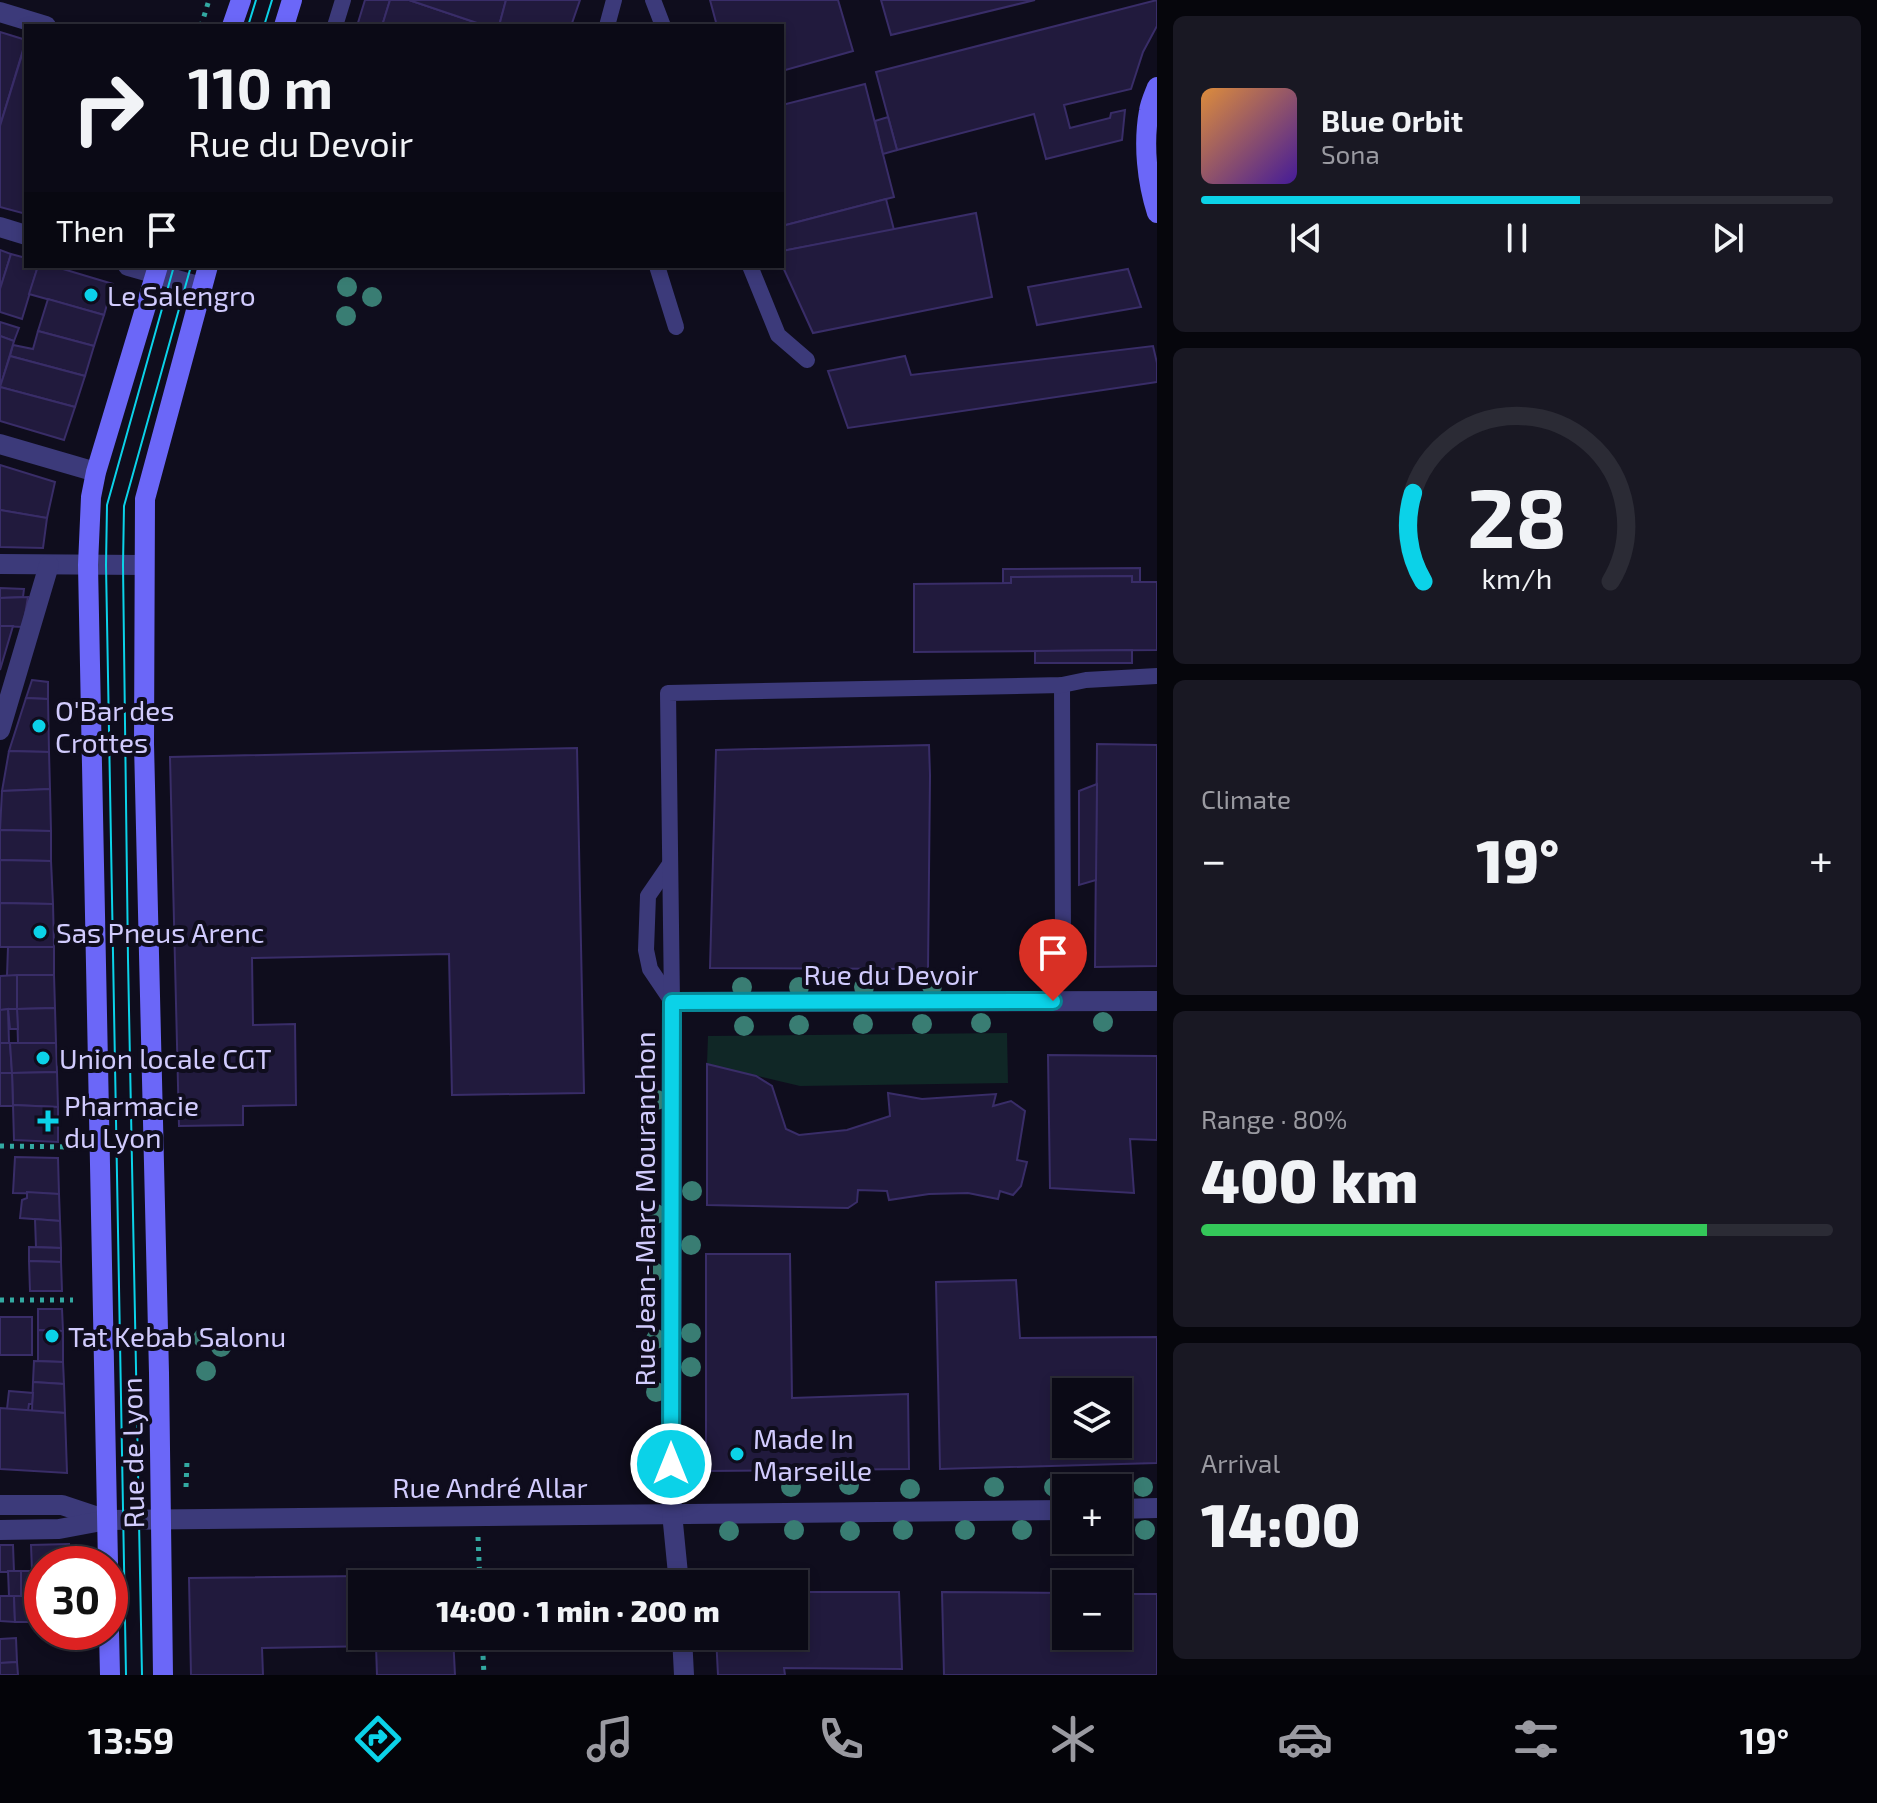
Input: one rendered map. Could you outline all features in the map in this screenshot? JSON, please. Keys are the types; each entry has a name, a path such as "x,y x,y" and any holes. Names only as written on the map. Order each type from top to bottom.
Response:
{"street":[{"path":"233,24 241,0"},
{"path":"285,24 292,0"},
{"path":"0,12 39,24"},
{"path":"1157,87 1149,111 1147,167 1157,213"},
{"path":"0,227 24,234"},
{"name":"Rue de Lyon","path":"163,1675 144,744 145,499 207,268"},
{"path":"157,270 202,287"},
{"name":"Rue de Lyon","path":"108,1546 88,565 91,497 96,472 157,270"},
{"path":"0,444 96,472"},
{"path":"0,564 144,565"},
{"path":"0,730 49,565"},
{"name":"Rue du Devoir","path":"672,1002 1157,1001"},
{"name":"Rue Jean-Marc Mouranchon","path":"672,1002 672,1513 678,1570"},
{"name":"Rue André Allar","path":"0,1505 62,1505 107,1520"},
{"path":"1132,1509 1157,1508"},
{"name":"Rue André Allar","path":"0,1530 59,1529 107,1520 1052,1510"},
{"path":"109,1650 110,1675"},
{"path":"683,1650 684,1675"}],"lane":[{"path":"336,24 343,0"},
{"path":"608,24 614,0"},
{"path":"653,0 662,24"},
{"path":"658,268 676,327"},
{"path":"751,268 778,335 807,360"},
{"path":"672,1002 668,693 1062,685 1086,680 1157,676"},
{"path":"1062,685 1063,936"},
{"path":"670,864 648,896 646,950 650,969 672,1002"}],"path":[{"path":"202,24 209,0"},
{"path":"0,1146 71,1147"},
{"path":"0,1300 73,1300"},
{"path":"477,1515 479,1570"},
{"path":"483,1650 484,1675"}],"green space":[{"path":"1007,1033 1008,1083 800,1086 707,1064 708,1036"}],"building":[{"path":"365,0 390,0 383,24 358,24"},
{"path":"390,0 409,0 480,24 383,24"},
{"path":"409,0 506,0 500,24 480,24"},
{"path":"506,0 580,0 572,24 500,24"},
{"path":"710,0 838,0 853,51 784,70 784,24 716,24"},
{"path":"881,0 1035,0 891,35"},
{"path":"1157,0 1157,26 1143,52 1131,89 1064,105 1070,128 1110,118 1111,113 1125,110 1122,140 1046,159 1034,114 897,150 876,72"},
{"path":"0,32 24,39 24,47 0,126"},
{"path":"24,48 24,213 0,207 0,126"},
{"path":"865,84 894,197 784,225 784,104"},
{"path":"888,117 897,150 883,154 875,121"},
{"path":"886,199 894,230 784,251 784,225"},
{"path":"976,213 992,297 813,333 783,268 784,251"},
{"path":"0,250 11,254 0,289"},
{"path":"11,254 24,257 24,268 37,268 22,319 0,312 0,289"},
{"path":"37,268 60,268 113,284 104,315 29,294"},
{"path":"1128,269 1141,307 1037,325 1028,287"},
{"path":"48,299 104,315 94,346 38,331"},
{"path":"0,322 19,328 14,341 0,336"},
{"path":"38,331 94,346 85,376 10,356 13,345 33,349"},
{"path":"0,336 14,341 0,388"},
{"path":"1153,346 1157,382 848,428 828,371 905,356 911,375"},
{"path":"10,356 85,376 75,407 0,387"},
{"path":"0,387 75,407 64,440 0,421"},
{"path":"0,465 55,482 47,518 0,510"},
{"path":"0,510 47,518 43,548 0,547"},
{"path":"1140,568 1140,582 1132,582 1132,576 1011,577 1011,583 1003,583 1003,569"},
{"path":"1132,576 1132,582 1157,582 1157,650 914,652 914,584 1011,583 1011,577"},
{"path":"0,588 24,589 23,597 0,598"},
{"path":"28,597 23,627 0,626 0,598"},
{"path":"0,626 13,626 0,670"},
{"path":"1132,650 1132,663 1035,663 1035,651"},
{"path":"32,680 48,682 48,699 26,698"},
{"path":"26,698 48,699 49,752 9,751"},
{"path":"1097,744 1157,745 1157,966 1095,967"},
{"path":"929,745 928,969 710,968 716,750"},
{"path":"577,748 584,1093 452,1095 449,954 252,958 253,1025 295,1024 296,1105 243,1106 243,1125 179,1126 170,757"},
{"path":"9,751 49,752 50,789 2,791"},
{"path":"1097,784 1096,880 1079,885 1079,791"},
{"path":"50,789 51,831 0,830 2,791"},
{"path":"0,830 51,831 51,861 0,860"},
{"path":"0,860 51,861 53,904 0,903"},
{"path":"0,903 53,904 54,947 0,947"},
{"path":"8,947 54,947 54,975 7,976"},
{"path":"17,975 54,975 55,1008 17,1009"},
{"path":"17,975 17,1009 0,1010 0,976"},
{"path":"55,1008 56,1043 18,1043 17,1009"},
{"path":"8,1009 17,1009 18,1029 10,1029"},
{"path":"8,1009 9,1043 0,1043 0,1010"},
{"path":"0,1043 10,1043 12,1073 0,1073"},
{"path":"10,1043 56,1043 57,1072 12,1073"},
{"path":"1048,1055 1157,1056 1157,1140 1130,1139 1134,1193 1050,1188"},
{"path":"707,1064 756,1076 772,1086 786,1129 799,1135 847,1130 890,1116 888,1093 922,1099 996,1094 993,1106 1011,1101 1025,1111 1017,1160 1027,1162 1021,1186 1013,1195 1000,1191 998,1199 968,1193 929,1194 889,1200 887,1191 858,1190 857,1202 848,1208 707,1205"},
{"path":"57,1072 58,1107 13,1105 12,1073"},
{"path":"0,1073 12,1073 13,1106 0,1106"},
{"path":"13,1105 58,1107 58,1142 14,1140"},
{"path":"15,1157 58,1158 59,1194 13,1193"},
{"path":"27,1192 59,1194 60,1221 20,1218 22,1200 27,1198"},
{"path":"35,1219 60,1221 61,1248 36,1247"},
{"path":"29,1247 61,1248 61,1262 29,1261"},
{"path":"706,1254 790,1254 792,1398 908,1394 909,1469 706,1471"},
{"path":"29,1261 61,1262 62,1291 30,1291"},
{"path":"1016,1280 1020,1338 1157,1337 1157,1463 940,1469 936,1282"},
{"path":"38,1309 62,1309 63,1331 38,1330"},
{"path":"0,1317 32,1317 32,1355 0,1355"},
{"path":"38,1330 63,1331 63,1362 38,1361"},
{"path":"34,1361 63,1362 64,1384 33,1382"},
{"path":"33,1382 64,1384 65,1413 32,1411"},
{"path":"9,1391 33,1393 28,1411 7,1409"},
{"path":"0,1408 65,1413 67,1473 0,1469"},
{"path":"69,1544 69,1546 31,1546"},
{"path":"0,1545 13,1545 14,1572 0,1572"},
{"path":"8,1571 21,1571 21,1596 9,1596"},
{"path":"21,1571 24,1571 24,1596 21,1596"},
{"path":"348,1576 348,1646 262,1648 263,1675 191,1675 189,1578"},
{"path":"808,1592 899,1592 902,1669 784,1668 785,1675 718,1675 717,1650 808,1650"},
{"path":"942,1592 1052,1593 1052,1650 1132,1650 1132,1594 1157,1594 1157,1675 944,1675"},
{"path":"0,1596 14,1596 15,1622 0,1621"},
{"path":"14,1596 24,1596 24,1622 15,1622"},
{"path":"16,1638 17,1662 0,1663 0,1639"},
{"path":"376,1650 454,1650 455,1675 377,1675"},
{"path":"17,1662 18,1675 0,1675 0,1663"}],"tram line":[{"path":"249,24 256,0"},
{"path":"265,24 272,0"},
{"path":"126,1675 107,505 173,268"},
{"path":"142,1675 128,959 124,506 190,268"}],"place":[{"name":"Le Salengro","path":"91,295"},
{"name":"O'Bar des Crottes","path":"39,726"},
{"name":"Sas Pneus Arenc","path":"40,932"},
{"name":"Union locale CGT","path":"43,1058"},
{"name":"Pharmacie du Lyon","path":"48,1121"},
{"name":"Tat Kebab Salonu","path":"52,1336"},
{"name":"Made In Marseille","path":"737,1454"}],"route":[{"path":"671,1464 672,1002 1053,1001"}]}
